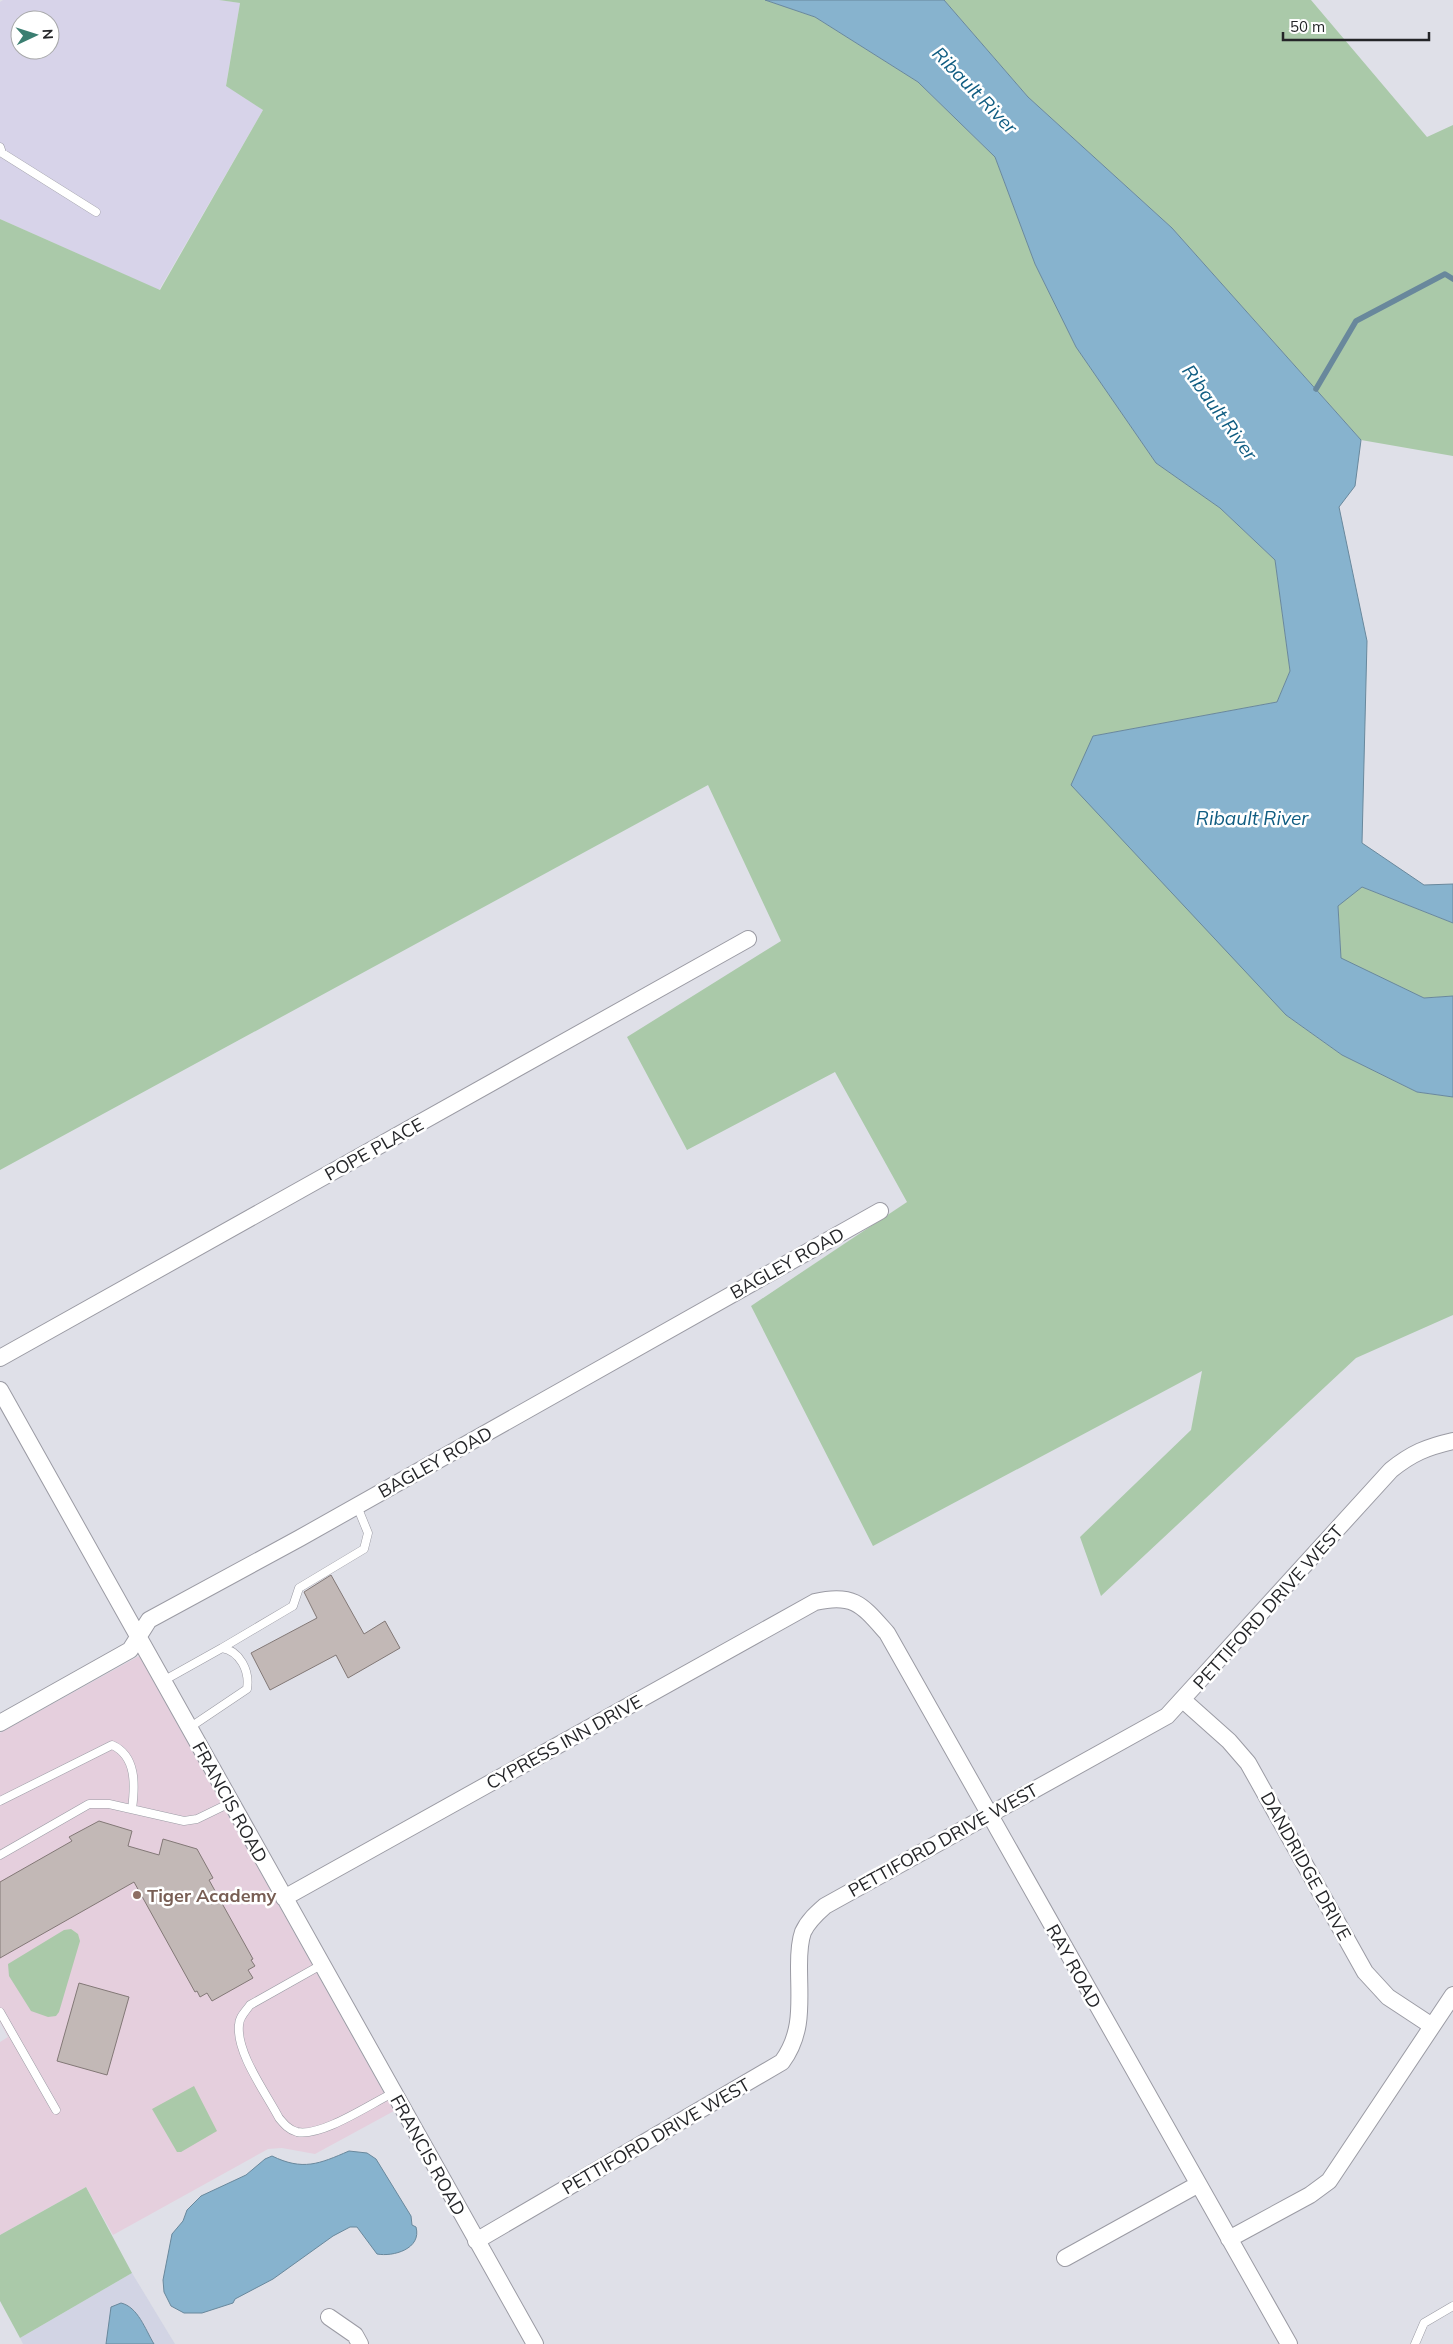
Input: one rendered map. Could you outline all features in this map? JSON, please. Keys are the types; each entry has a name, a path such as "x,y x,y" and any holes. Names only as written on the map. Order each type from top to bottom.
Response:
{"street":[{"name":"POPE PLACE","path":"0,1358 748,939"},
{"name":"BAGLEY ROAD","path":"0,1723 130,1650 149,1620 357,1506 880,1211"},
{"name":"FRANCIS ROAD","path":"0,1390 6,1414 138,1636 321,1966 535,2344"},
{"name":"PETTIFORD DRIVE WEST","path":"476,2241 782,2062 793,2048 799,2028 799,1949 803,1932 813,1917 825,1906 1167,1716 1391,1470 1410,1455 1430,1446 1453,1441"},
{"name":"CYPRESS INN DRIVE","path":"284,1898 815,1602 832,1598 848,1599"},
{"name":"RAY ROAD","path":"848,1599 863,1606 887,1633 1197,2185 1289,2344"},
{"name":"DANDRIDGE DRIVE","path":"1183,1700 1229,1741 1248,1764 1365,1972 1388,1996 1432,2026"},
{"path":"1229,2239 1310,2195 1329,2181 1453,1995"},
{"path":"1065,2258 1197,2185"},
{"path":"329,2317 355,2335 360,2344"}],"lane":[{"path":"0,146 2,153 96,212"},
{"path":"163,1681 293,1606 299,1588 364,1549 368,1533 357,1506"},
{"path":"189,1728 247,1689 247,1674 240,1659 234,1653 222,1648"},
{"path":"0,1801 112,1746 122,1750 132,1766 135,1788 132,1809"},
{"path":"0,1855 89,1804 109,1804 184,1821 197,1820 230,1803"},
{"path":"321,1966 250,2005 242,2014 239,2024 242,2049 280,2118 296,2132 319,2130 393,2093"},
{"path":"0,2012 56,2110"},
{"path":"1415,2344 1424,2323 1453,2306"}],"shaded area":[{"path":"3,0 219,0 240,3 226,85 263,110 159,290 0,219 0,2"},
{"name":"Tiger Academy","path":"139,1656 394,2111 315,2154 282,2148 268,2149 113,2235 86,2187 0,2235 0,2042 8,2037 0,2022 0,1733"},
{"path":"132,2273 175,2344 23,2344 20,2338"}],"green space":[{"path":"219,0 765,0 815,17 918,82 995,157 1035,264 1076,347 1156,463 1220,508 1275,560 1290,671 1277,702 1093,736 1286,1015 1342,1055 1417,1092 1453,1097 1453,1315 1356,1358 1101,1596 1080,1537 1191,1430 1202,1371 873,1546 751,1306 907,1202 835,1072 687,1150 627,1037 781,941 708,785 0,1170 0,219 160,290 263,110 226,86 240,3"},
{"path":"944,0 1311,0 1427,137 1453,125 1453,456 1361,440 1172,228 1028,97"},
{"path":"1362,887 1453,923 1453,996 1424,998 1341,959 1338,905"},
{"path":"71,1929 78,1934 80,1941 59,2012 56,2016 48,2017 31,2011 9,1976 8,1964 64,1930"},
{"path":"194,2086 217,2131 181,2152 177,2152 152,2109"},
{"path":"86,2187 132,2273 20,2338 0,2301 0,2235"}],"water":[{"name":"Ribault River","path":"765,0 944,0 1028,97 1172,228 1361,440 1355,486 1339,507 1367,641 1362,843 1424,885 1453,884 1453,923 1362,887 1338,906 1341,958 1424,998 1453,996 1453,1097 1417,1092 1342,1055 1286,1015 1071,785 1093,736 1277,702 1290,671 1275,560 1220,508 1156,463 1076,347 1035,264 995,157 918,82 815,17"},
{"path":"349,2151 367,2153 376,2159 411,2216 412,2225 416,2227 417,2235 411,2246 398,2253 377,2254 357,2227 350,2227 333,2236 273,2279 235,2299 233,2303 202,2313 184,2313 171,2306 164,2292 163,2280 172,2234 183,2221 187,2210 201,2196 246,2175 265,2159 272,2156 283,2161 311,2164"},
{"path":"121,2303 127,2305 137,2314 154,2344 106,2344 111,2307"}],"building":[{"path":"331,1575 364,1634 385,1621 400,1648 348,1678 336,1655 270,1690 251,1653 317,1618 304,1592"},
{"path":"99,1821 132,1831 128,1846 159,1855 163,1839 197,1849 213,1878 209,1880 253,1959 251,1960 255,1966 248,1970 253,1978 212,2001 207,1993 200,1997 197,1991 195,1992 134,1882 0,1958 0,1882 72,1841 69,1837"},
{"path":"79,1983 129,1997 107,2075 57,2061"}],"waterway":[{"path":"1316,389 1356,321 1445,274 1453,279"}],"place":[{"name":"Tiger Academy","path":"137,1895"}]}
